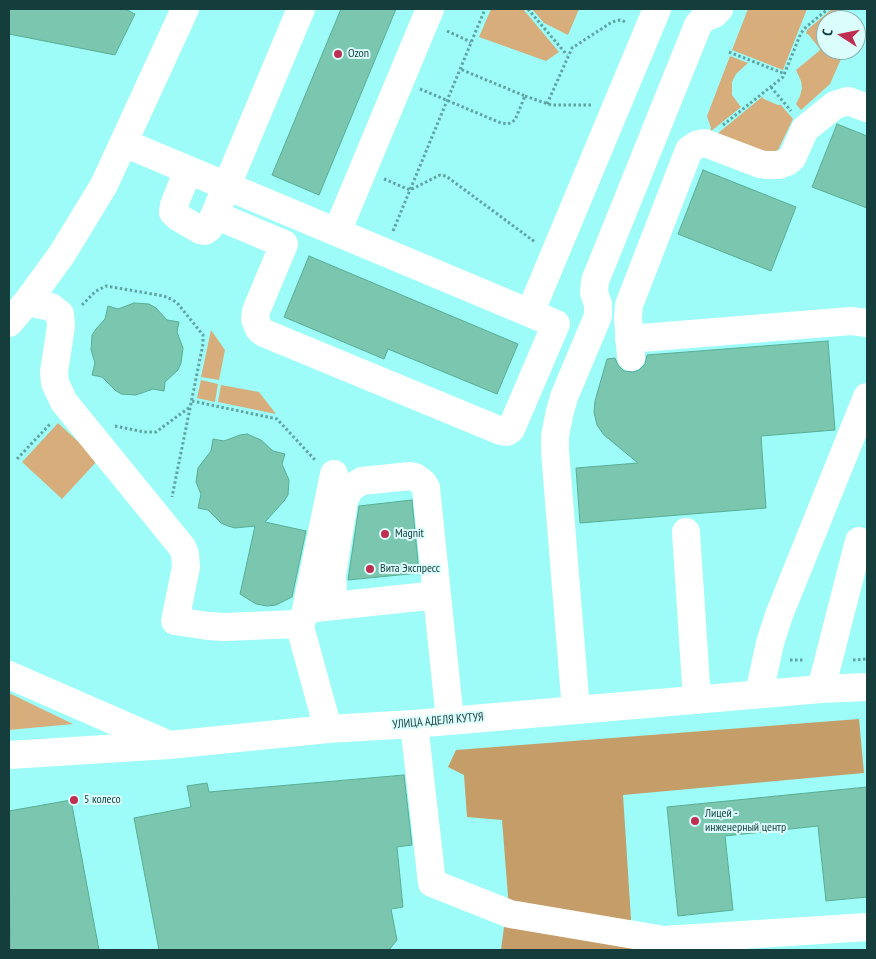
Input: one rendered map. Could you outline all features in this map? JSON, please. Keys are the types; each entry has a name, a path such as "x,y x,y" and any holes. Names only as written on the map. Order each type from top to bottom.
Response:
{"street":[{"path":"9,323 62,254 85,218 124,143 185,9"},
{"path":"188,170 173,212 200,230 205,231 209,228 215,215 301,9"},
{"path":"337,232 430,9"},
{"path":"576,710 555,451 555,436 560,411 598,316 594,282 698,24 702,19 714,14 719,9"},
{"path":"530,313 652,20"},
{"path":"867,108 848,101 839,102 805,129 790,160 772,166 760,164 709,144 702,143 689,150 630,300 628,313 630,348 851,320 867,323"},
{"path":"124,143 556,324 513,427 509,431 501,431 259,329 255,319 256,311 284,244 215,215"},
{"path":"27,302 51,307 56,310 62,320 54,372 59,393 179,542 186,560 186,567 175,621 225,627 303,616 334,606 437,595"},
{"path":"759,694 770,643 779,615 867,397"},
{"path":"328,729 303,616 333,477"},
{"path":"334,606 332,567 344,501 350,488 362,481 415,477 426,488 450,720"},
{"path":"686,532 697,700"},
{"path":"821,689 859,541"},
{"path":"9,675 169,745"},
{"name":"УЛИЦА АДЕЛЯ КУТУЯ","path":"9,755 169,745 328,729 414,724 759,694 867,687"},
{"path":"414,724 432,883 510,914 664,940 867,927"}],"path":[{"path":"384,252 485,9"},
{"path":"528,9 567,55"},
{"path":"702,143 785,74 801,34 806,27 828,9"},
{"path":"547,104 567,55 577,44 615,20 652,20"},
{"path":"729,52 785,74"},
{"path":"460,69 547,104 617,105"},
{"path":"400,81 501,123 508,124 515,120 525,96"},
{"path":"771,87 805,129"},
{"path":"362,170 410,190 440,176 446,176 554,256"},
{"path":"61,326 96,291 106,286 112,286 164,296 173,300 203,335 191,407 166,527"},
{"path":"192,401 278,420 333,477"},
{"path":"17,459 73,412 150,433 162,429 191,407"}],"shaded area":[{"path":"491,9 523,9 559,52 546,61 479,37"},
{"path":"532,9 579,9 568,35 544,23"},
{"path":"748,9 807,9 783,70 732,50"},
{"path":"816,22 816,44 806,34 807,30"},
{"path":"816,53 816,60 841,60 830,84 801,110 796,104 802,88 796,70"},
{"path":"730,56 748,63 736,74 732,82 732,95 741,107 710,132 711,128 707,116"},
{"path":"762,97 781,105 793,119 778,150 769,153 717,134"},
{"path":"211,330 225,350 219,380 201,377"},
{"path":"201,380 218,384 215,402 197,398"},
{"path":"221,385 259,392 276,414 218,402"},
{"path":"58,423 98,460 62,499 22,462"},
{"path":"9,693 73,724 9,730"},
{"path":"859,719 864,773 623,795 633,950 501,950 508,896 502,820 467,817 464,775 448,767 456,750"}],"building":[{"path":"9,9 125,9 135,14 115,55 9,34"},
{"path":"341,9 396,9 319,195 272,175"},
{"path":"837,124 867,136 867,208 812,187"},
{"path":"703,170 796,207 771,271 678,234"},
{"path":"309,256 518,344 497,394 388,349 384,359 284,317"},
{"path":"134,303 149,304 156,308 167,320 179,322 177,332 183,348 181,363 178,370 165,382 164,391 153,389 136,395 121,394 102,377 92,375 95,363 91,350 92,335 105,319 108,306 118,309"},
{"path":"828,341 835,430 761,436 766,508 580,523 576,468 638,463 604,435 597,425 594,412 595,401 607,359 615,358 618,365 624,371 633,372 639,370 645,364 647,355"},
{"path":"247,434 261,440 273,451 285,454 282,464 289,480 288,495 265,522 306,531 292,597 276,605 256,604 240,594 255,526 235,528 228,526 221,523 208,510 198,508 201,494 196,482 198,468 211,451 213,439 224,441"},
{"path":"412,500 419,573 348,580 359,506"},
{"path":"404,775 412,845 397,847 403,907 391,909 397,940 389,950 159,950 134,818 191,807 187,786 207,783 209,792"},
{"path":"867,787 867,897 826,901 818,826 725,836 733,910 678,916 667,807"},
{"path":"71,800 99,950 10,950 9,811"}],"place":[{"name":"Ozon","path":"338,54"},
{"name":"Magnit","path":"385,534"},
{"name":"Вита Экспресс","path":"370,569"},
{"name":"5 колесо","path":"74,800"},
{"name":"Лицей - инженерный центр","path":"695,821"}]}
